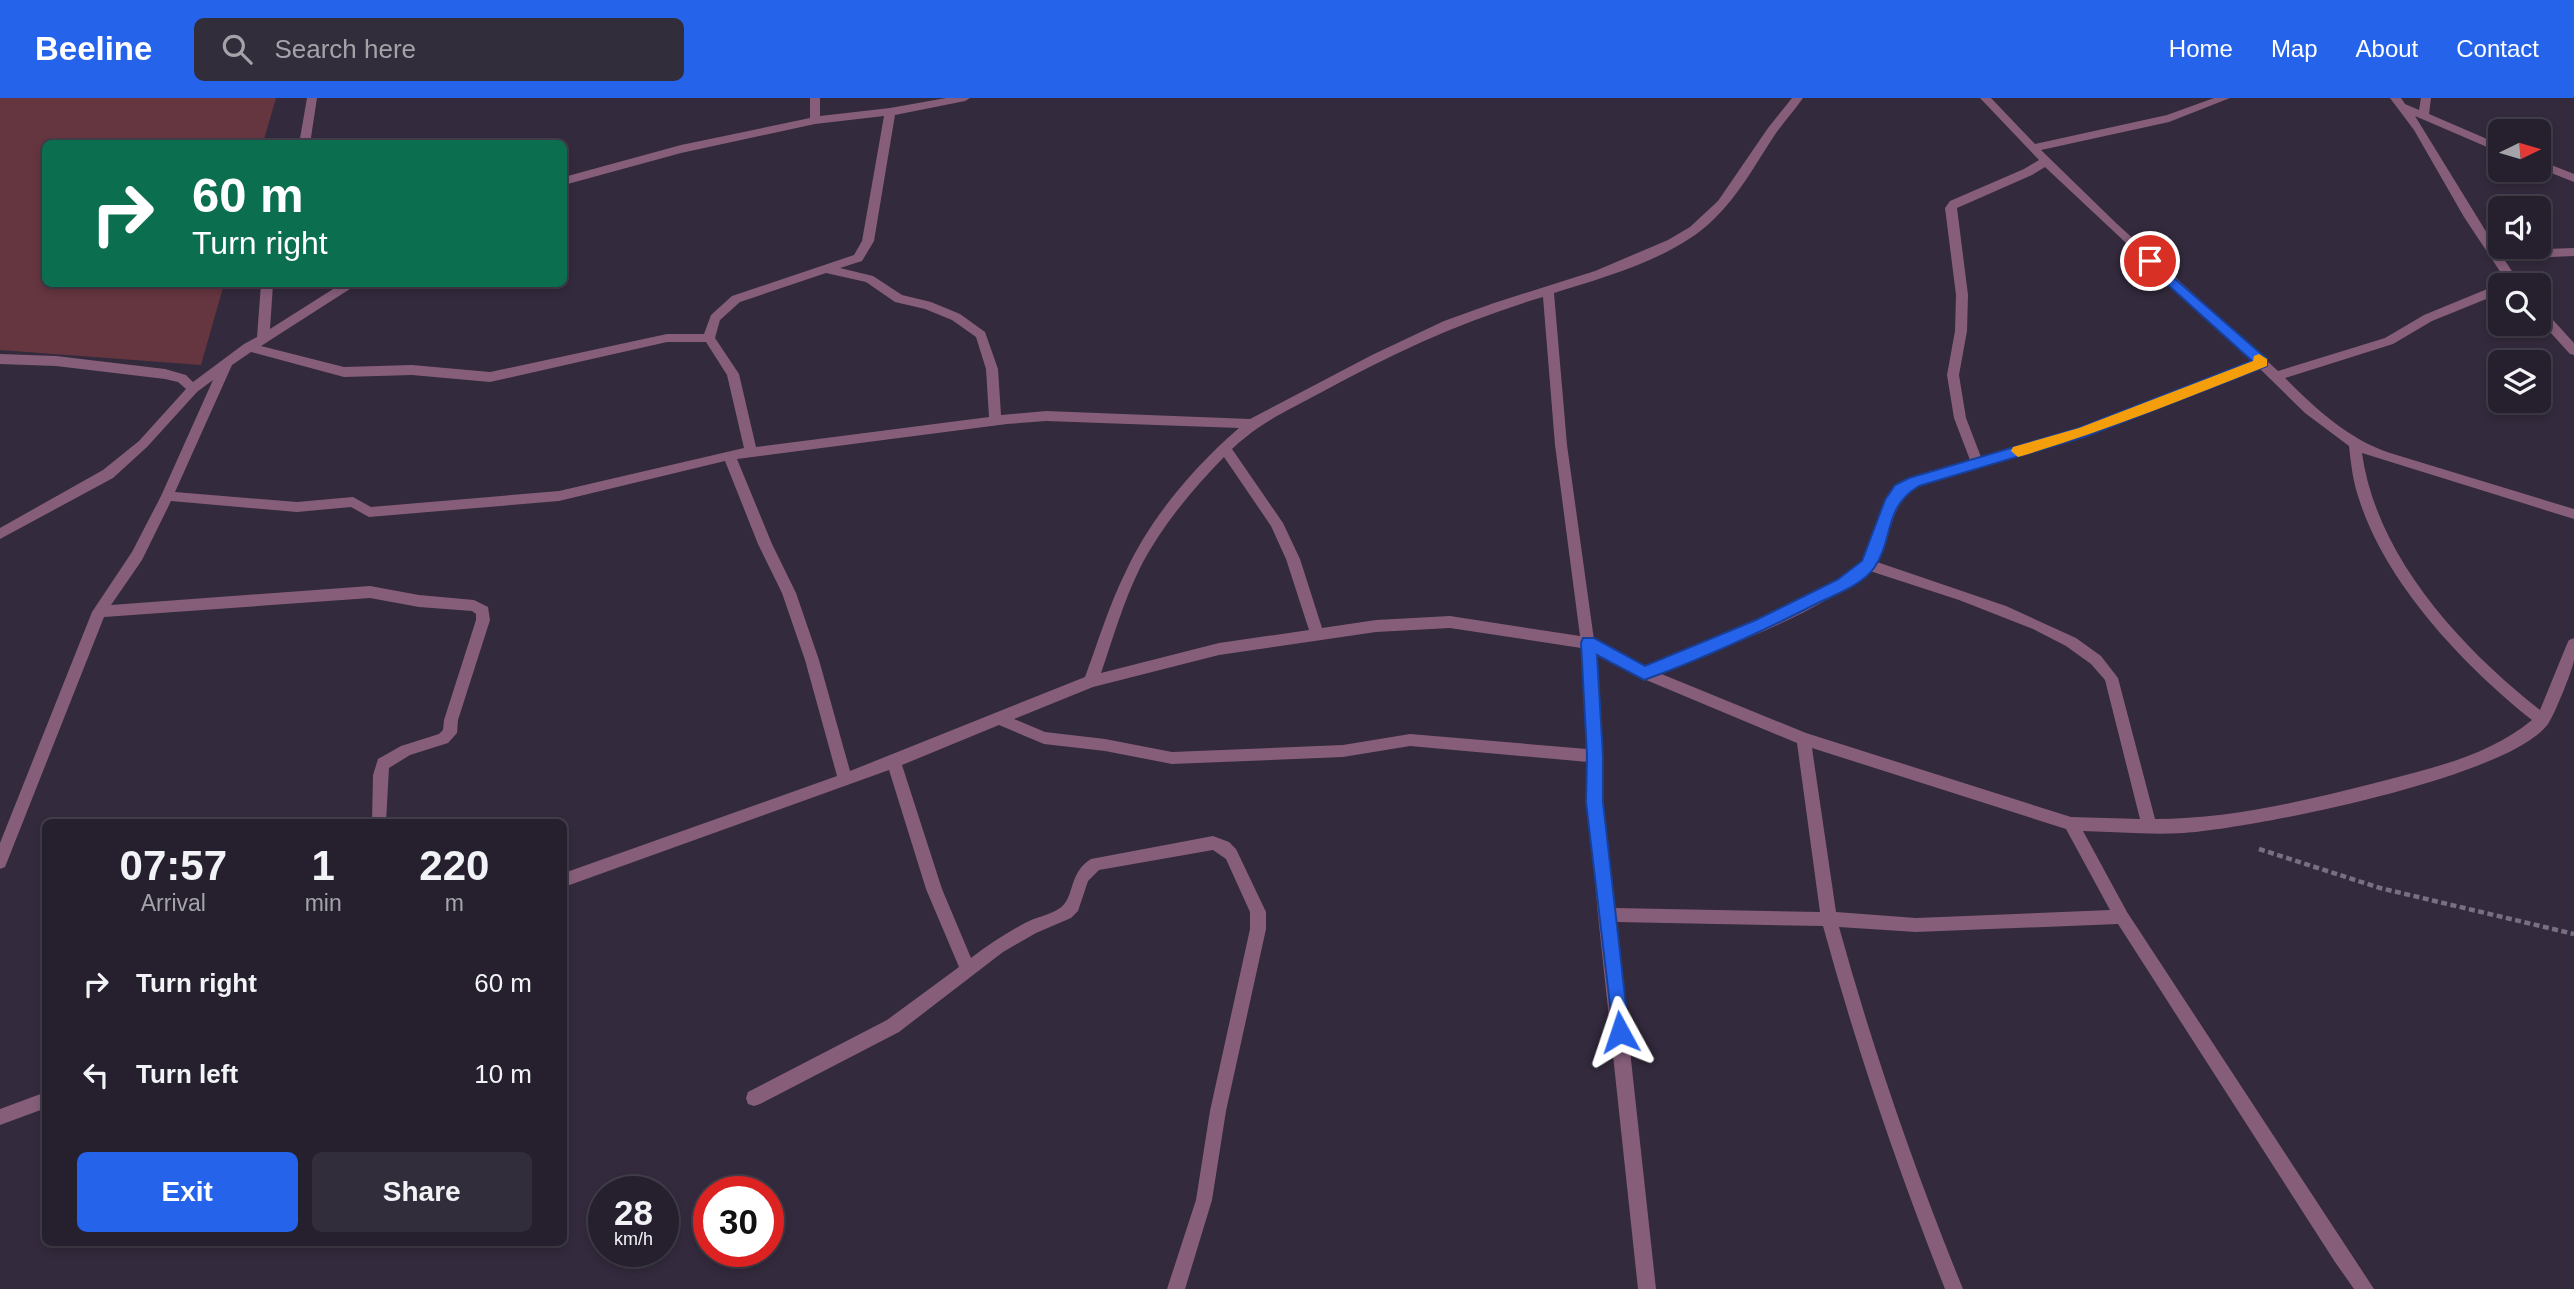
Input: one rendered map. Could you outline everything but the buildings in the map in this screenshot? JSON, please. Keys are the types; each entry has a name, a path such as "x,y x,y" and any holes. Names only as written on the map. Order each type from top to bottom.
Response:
{"street":[{"path":"305,140 312,98"},
{"path":"814,98 815,120"},
{"path":"567,180 681,149 815,120 890,112 965,98"},
{"path":"1091,681 1139,558 1200,475 1253,424 1433,329 1548,292 1647,254 1708,220 1718,210 1779,117 1798,98"},
{"path":"1985,98 2044,162 2322,420 2355,444 2574,514"},
{"path":"2032,148 2169,118 2225,98"},
{"path":"2423,116 2426,98"},
{"path":"2398,102 2423,116 2488,144"},
{"path":"2398,102 2418,128 2488,243"},
{"path":"709,338 715,318 736,299 858,258 868,242 890,112"},
{"path":"1977,463 1960,418 1953,375 1961,331 1962,295 1951,208 2044,162"},
{"path":"2552,169 2574,178"},
{"path":"2551,253 2574,252"},
{"path":"828,270 869,279 900,299 927,305 956,317 981,335 992,369 995,421"},
{"path":"263,338 267,287"},
{"path":"0,534 108,474 143,444 193,389 227,362 344,287"},
{"path":"1548,292 1561,445 1588,643 1595,802 1647,1289"},
{"path":"2277,376 2389,341 2428,318 2488,293"},
{"path":"2551,325 2574,351"},
{"path":"248,347 344,372 411,370 490,377 667,338 709,338"},
{"path":"709,338 733,374 751,452"},
{"path":"0,359 55,361 165,374 182,379 193,389"},
{"path":"0,862 99,611 136,556 167,496 227,362"},
{"path":"1644,673 1807,603 1842,584 1868,565 1890,504 1900,489 1914,482 2082,432 2262,362"},
{"path":"167,496 297,507 353,502 369,512 559,496 729,454 995,421 1046,416 1253,424"},
{"path":"2355,444 2361,484 2378,533 2420,596 2466,656 2500,688 2543,720"},
{"path":"1226,450 1276,523 1293,559 1317,633"},
{"path":"729,454 765,544 789,593 813,660 845,779"},
{"path":"1868,565 2006,612 2036,625 2095,658 2110,678 2149,826"},
{"path":"99,611 370,592 419,601 474,606 483,611 483,620 451,720 450,733 443,739 406,750 383,764 380,775 379,819"},
{"path":"567,879 894,762 1091,681 1219,649 1317,633 1450,622 1588,643 1644,673 1804,738 2071,824 2149,826 2185,826 2304,808 2438,773 2486,757 2517,741 2543,720 2574,644"},
{"path":"999,719 1044,738 1105,745 1172,758 1343,751 1410,740 1595,756"},
{"path":"1804,738 1829,919 1854,1010 1882,1096 1954,1289"},
{"path":"894,762 934,889 967,968"},
{"path":"2071,824 2122,917 2365,1289"},
{"path":"754,1098 893,1026 967,968 1031,928 1066,913 1073,906 1081,878 1096,864 1213,843 1224,847 1231,854 1258,912 1258,929 1218,1111 1203,1200 1176,1289"},
{"path":"1606,915 1829,919 1956,925 2122,917"},
{"path":"0,1117 42,1101"}],"path":[{"path":"2250,846 2380,888 2574,934"}],"shaded area":[{"path":"0,98 276,98 264,140 42,140 42,287 223,287 201,365 0,350"}],"slow traffic":[{"path":"2018,451 2129,415 2262,362 2259,360"}],"route":[{"path":"1620,1032 1595,802 1588,643 1644,673 1761,625 1842,584 1868,565 1890,504 1900,489 1914,482 2082,432 2262,362 2150,261"}]}
